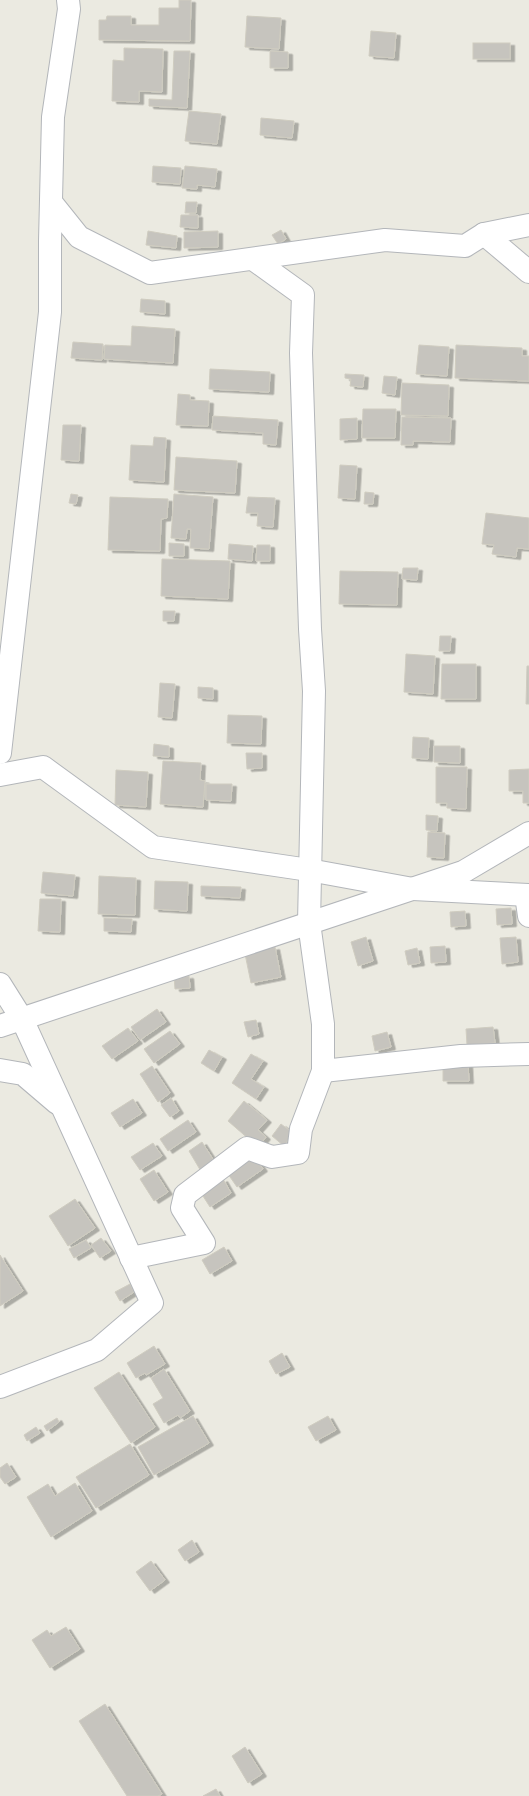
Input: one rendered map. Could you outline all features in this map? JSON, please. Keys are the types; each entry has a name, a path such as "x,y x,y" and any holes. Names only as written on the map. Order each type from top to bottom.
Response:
{"street":[{"path":"0,753 50,312 53,117 68,0"},
{"path":"51,202 79,237 150,273 385,240 465,246 484,234 529,225"},
{"path":"484,234 529,272"},
{"path":"131,1258 204,1243 182,1208 185,1195 247,1148 272,1157 298,1153 301,1128 323,1070 323,1024 309,923 314,691 310,630 302,369 303,295 253,259"},
{"path":"0,774 43,767 153,847 309,870 413,888 527,895 529,916"},
{"path":"0,1026 463,872 529,833"},
{"path":"0,984 22,1019 152,1303 97,1350 0,1387"},
{"path":"323,1070 461,1056 529,1054"},
{"path":"0,1070 23,1074 61,1106"}],"building":[{"path":"179,0 191,0 190,41 99,40 99,20 106,20 107,16 131,16 131,25 159,25 159,8 179,8"},
{"path":"247,16 281,18 279,49 245,47"},
{"path":"371,31 396,33 394,58 369,56"},
{"path":"473,43 510,43 510,59 473,59"},
{"path":"124,48 163,49 162,92 139,91 139,102 112,101 113,60 124,61"},
{"path":"174,51 190,51 187,108 149,106 149,99 172,100"},
{"path":"270,51 288,52 288,68 270,68"},
{"path":"189,111 221,114 217,144 185,141"},
{"path":"261,118 294,121 292,138 260,135"},
{"path":"153,166 181,168 180,184 152,182"},
{"path":"185,166 217,169 215,187 197,185 197,189 182,188"},
{"path":"186,202 197,202 196,213 185,213"},
{"path":"181,215 198,215 198,228 180,227"},
{"path":"281,230 286,239 278,244 272,235"},
{"path":"148,231 177,236 176,248 146,245"},
{"path":"218,231 218,247 184,248 184,232"},
{"path":"141,299 165,301 165,314 140,312"},
{"path":"132,326 175,329 173,363 104,359 105,345 131,346"},
{"path":"73,342 103,344 102,360 71,358"},
{"path":"419,345 449,347 447,376 416,374"},
{"path":"456,345 522,348 522,356 529,356 529,381 455,378"},
{"path":"210,369 270,372 269,392 209,389"},
{"path":"345,374 364,375 363,387 350,386 351,379 345,378"},
{"path":"384,376 397,377 395,395 382,393"},
{"path":"402,383 449,385 448,416 401,415"},
{"path":"178,394 190,395 190,400 209,401 208,426 176,425"},
{"path":"363,409 396,409 395,438 362,438"},
{"path":"213,416 278,420 276,445 263,444 263,433 212,430"},
{"path":"402,417 451,418 450,442 413,441 413,445 401,445"},
{"path":"357,418 357,439 340,440 340,419"},
{"path":"63,425 81,425 79,461 61,460"},
{"path":"154,437 166,438 164,482 129,480 131,445 153,446"},
{"path":"176,457 237,461 235,493 174,490"},
{"path":"340,465 357,466 355,499 338,498"},
{"path":"365,492 374,493 373,504 364,504"},
{"path":"71,494 78,495 76,504 69,503"},
{"path":"174,494 213,497 209,549 190,548 191,529 187,529 186,539 171,538"},
{"path":"110,497 168,499 167,518 161,519 160,551 108,550"},
{"path":"248,497 275,498 273,527 257,526 258,513 246,513"},
{"path":"486,513 529,518 529,549 517,548 516,557 492,554 494,545 482,544"},
{"path":"169,543 184,544 184,556 169,556"},
{"path":"229,544 253,546 252,561 228,559"},
{"path":"257,545 270,545 270,561 256,561"},
{"path":"162,559 230,561 228,599 161,596"},
{"path":"403,568 418,568 417,580 402,579"},
{"path":"340,571 398,572 397,605 339,604"},
{"path":"163,611 175,611 174,621 163,621"},
{"path":"440,636 451,636 450,651 439,651"},
{"path":"406,654 435,656 433,694 404,692"},
{"path":"442,664 476,664 476,699 441,699"},
{"path":"527,666 529,666 529,704 526,704"},
{"path":"160,683 175,684 172,718 158,717"},
{"path":"198,687 213,688 213,699 198,698"},
{"path":"228,715 262,716 261,744 227,743"},
{"path":"413,737 429,738 428,759 412,758"},
{"path":"154,744 169,746 169,757 153,756"},
{"path":"434,746 460,746 460,763 434,762"},
{"path":"246,753 262,753 262,768 247,769"},
{"path":"163,761 201,763 200,780 205,781 203,807 160,804"},
{"path":"436,767 467,767 466,809 447,808 447,803 436,803"},
{"path":"529,769 529,803 523,803 523,791 509,791 509,770"},
{"path":"116,770 148,772 146,807 115,805"},
{"path":"206,784 232,784 231,801 206,800"},
{"path":"426,815 438,816 437,831 426,830"},
{"path":"428,832 445,833 444,858 427,857"},
{"path":"43,872 75,875 73,896 41,893"},
{"path":"99,876 136,878 135,915 98,914"},
{"path":"155,881 188,882 187,911 154,909"},
{"path":"201,886 241,887 240,898 201,896"},
{"path":"40,899 61,899 60,932 38,931"},
{"path":"511,908 512,924 497,925 496,909"},
{"path":"465,911 466,926 451,927 450,912"},
{"path":"104,918 132,919 131,932 104,931"},
{"path":"366,937 373,961 358,966 351,942"},
{"path":"516,937 518,962 502,964 500,938"},
{"path":"445,946 446,962 431,963 430,947"},
{"path":"275,947 281,977 251,983 245,954"},
{"path":"417,948 420,963 408,965 405,951"},
{"path":"189,976 190,988 175,989 174,977"},
{"path":"157,1009 166,1022 140,1040 131,1027"},
{"path":"256,1020 259,1034 248,1037 244,1022"},
{"path":"493,1027 495,1043 467,1045 466,1029"},
{"path":"128,1028 138,1041 112,1059 102,1046"},
{"path":"170,1031 180,1044 154,1063 144,1049"},
{"path":"387,1032 391,1047 375,1051 372,1036"},
{"path":"209,1050 222,1057 214,1071 201,1063"},
{"path":"251,1054 263,1061 251,1079 264,1087 256,1099 232,1083"},
{"path":"468,1064 469,1081 443,1081 443,1065"},
{"path":"152,1066 170,1093 158,1102 140,1074"},
{"path":"171,1098 179,1111 170,1117 161,1105"},
{"path":"133,1099 142,1113 120,1127 111,1113"},
{"path":"244,1101 267,1120 258,1130 266,1137 258,1147 228,1121"},
{"path":"188,1120 196,1132 168,1151 160,1139"},
{"path":"281,1124 293,1133 284,1146 272,1136"},
{"path":"202,1142 216,1164 202,1173 189,1151"},
{"path":"153,1143 162,1156 140,1170 131,1157"},
{"path":"254,1156 263,1169 237,1187 228,1174"},
{"path":"154,1170 168,1192 154,1201 140,1179"},
{"path":"223,1179 231,1193 210,1207 201,1193"},
{"path":"75,1199 95,1228 68,1246 49,1216"},
{"path":"101,1238 111,1251 100,1258 91,1245"},
{"path":"86,1240 91,1248 74,1258 69,1249"},
{"path":"224,1247 232,1261 210,1274 202,1260"},
{"path":"0,1255 23,1291 0,1306"},
{"path":"130,1284 134,1292 120,1301 115,1292"},
{"path":"154,1346 165,1364 146,1375 145,1373 136,1378 127,1363"},
{"path":"282,1353 290,1367 276,1374 269,1361"},
{"path":"164,1369 190,1411 180,1418 178,1415 164,1423 153,1404 163,1398 151,1378"},
{"path":"119,1372 155,1427 131,1443 94,1388"},
{"path":"193,1416 209,1443 154,1475 138,1447"},
{"path":"328,1416 336,1430 316,1441 308,1427"},
{"path":"57,1418 59,1422 47,1431 44,1426"},
{"path":"36,1427 40,1433 27,1441 24,1435"},
{"path":"130,1444 149,1475 96,1508 76,1477"},
{"path":"7,1463 16,1477 5,1484 0,1477 0,1468"},
{"path":"75,1483 92,1511 51,1537 27,1497 48,1484 55,1496"},
{"path":"192,1540 199,1552 185,1561 178,1550"},
{"path":"151,1561 165,1580 150,1591 136,1572"},
{"path":"66,1627 80,1649 50,1668 32,1640 47,1630 51,1636"},
{"path":"105,1704 162,1794 158,1796 127,1796 79,1721"},
{"path":"245,1747 262,1774 248,1783 232,1756"},
{"path":"216,1789 220,1796 203,1796"}]}
